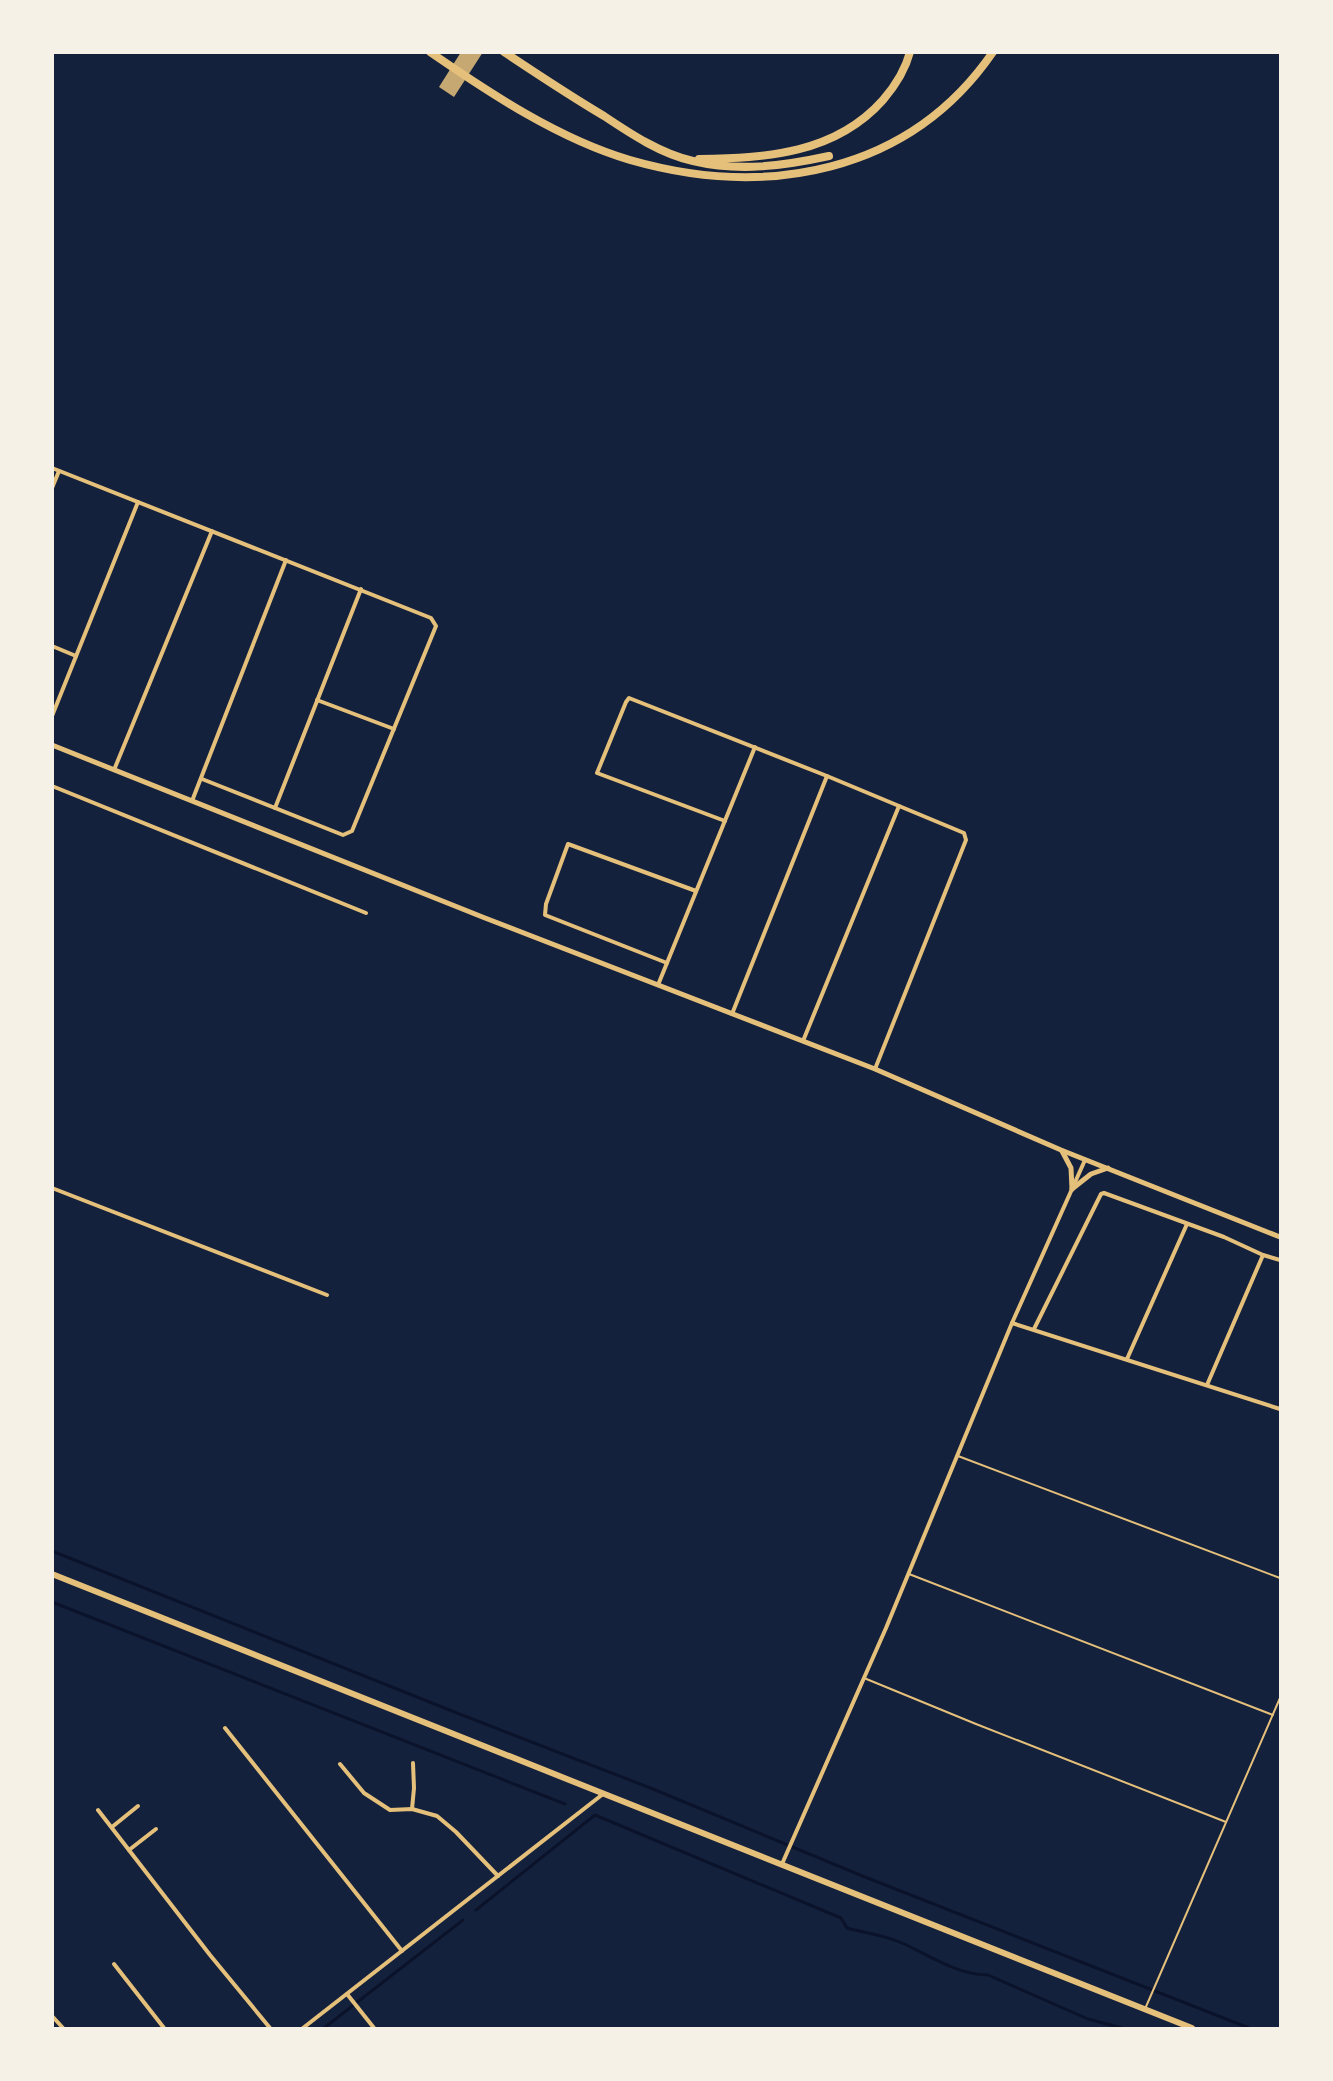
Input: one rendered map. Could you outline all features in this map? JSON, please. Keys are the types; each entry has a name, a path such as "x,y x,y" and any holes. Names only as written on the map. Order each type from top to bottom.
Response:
{"highway":[{"path":"430,52 512,105 567,135 628,159 656,166 726,177 749,178 784,176 833,167 890,144 920,125 950,100 968,83 993,52"},
{"path":"504,52 623,129 686,159 717,166 755,168 829,156"},
{"path":"686,159 759,156 797,150 832,139 875,109 902,75 910,52"}],"main road":[{"path":"52,1574 1192,2028"}],"street":[{"path":"52,468 361,589 431,618 436,626 352,831 343,835 202,778"},
{"path":"52,488 59,471"},
{"path":"52,716 138,502"},
{"path":"114,770 212,531"},
{"path":"192,801 286,560"},
{"path":"275,808 361,589"},
{"path":"52,646 76,656"},
{"path":"725,821 597,773 626,702 632,698 827,776 964,833 966,836 875,1069"},
{"path":"317,700 394,729"},
{"path":"52,745 802,1043 875,1069 1085,1159 1281,1237"},
{"path":"658,985 755,747"},
{"path":"732,1014 827,776"},
{"path":"52,786 366,912"},
{"path":"802,1043 899,806"},
{"path":"667,963 548,916 544,911 568,844 696,891"},
{"path":"1061,1149 1071,1168 1072,1189"},
{"path":"782,1864 909,1574 1012,1323 1085,1159"},
{"path":"1072,1189 1091,1174 1108,1168"},
{"path":"52,1188 327,1295"},
{"path":"1034,1329 1098,1197 1104,1193 1281,1260"},
{"path":"1127,1359 1187,1224"},
{"path":"1207,1385 1263,1255"},
{"path":"1012,1323 1281,1409"},
{"path":"225,1728 402,1951"},
{"path":"412,1763 414,1788 412,1809"},
{"path":"340,1764 364,1793 384,1807 390,1810 412,1809 436,1816 456,1832 498,1876"},
{"path":"303,2028 349,1996 402,1951 603,1794"},
{"path":"112,1827 138,1806"},
{"path":"98,1810 210,1955 270,2028"},
{"path":"129,1850 156,1829"},
{"path":"114,1964 164,2028"},
{"path":"349,1996 374,2028"},
{"path":"52,2016 63,2028"},
{"path":"309,2024 313,2028"}],"lane":[{"path":"957,1456 1281,1578"},
{"path":"909,1574 1273,1715"},
{"path":"864,1678 1226,1822"},
{"path":"1145,2010 1281,1698"}],"building":[{"path":"461,52 483,52 454,97 439,87"}],"waterway":[{"path":"52,1551 653,1789 860,1875 1249,2028"},
{"path":"52,1602 565,1804"},
{"path":"476,1910 595,1815 841,1918 847,1928 895,1940 954,1968 988,1975 1088,2019 1122,2028"},
{"path":"324,2028 463,1920"}]}
